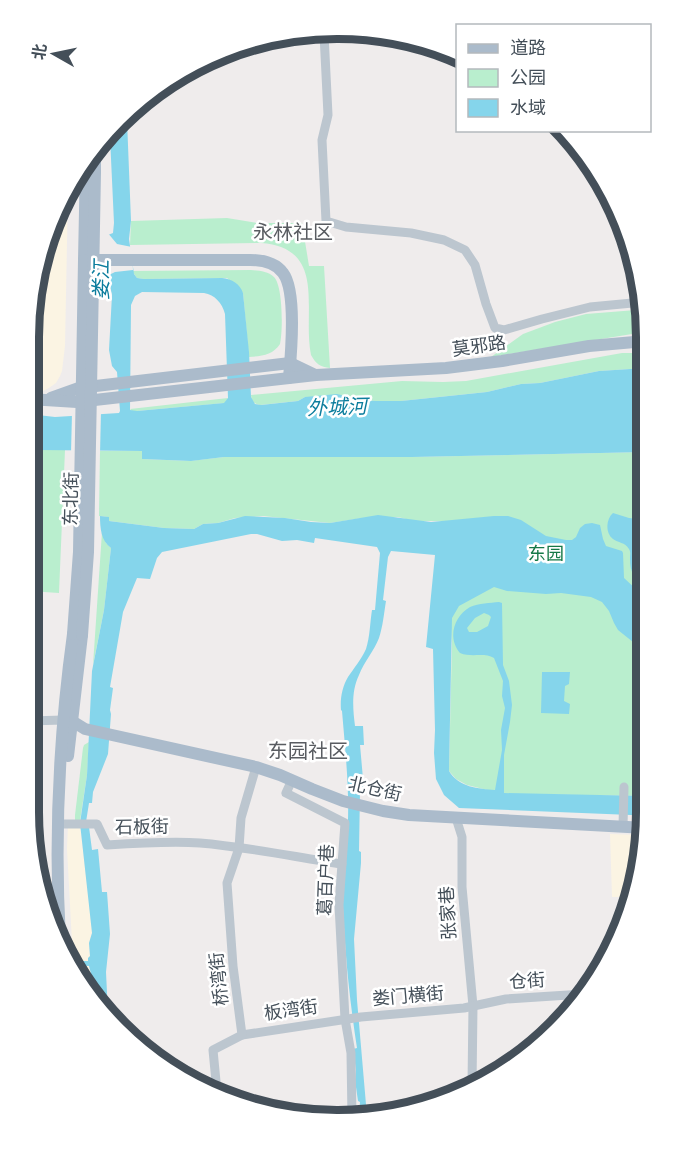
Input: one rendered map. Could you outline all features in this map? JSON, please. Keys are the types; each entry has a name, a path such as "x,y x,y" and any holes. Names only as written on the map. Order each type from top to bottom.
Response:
{"main road":[{"name":"东北街","path":"59,918 58,824 67,720 88,552 89,172"},
{"path":"88,260 250,260 264,261 279,268 288,281 291,294 289,378"},
{"name":"莫邪路","path":"39,400 77,402 316,375 446,368 590,346 636,343"},
{"name":"莫邪路","path":"47,400 79,388 290,363 316,375"},
{"name":"北仓街","path":"67,720 85,729 256,767 343,801 409,815 623,821 635,825"}],"street":[{"path":"324,40 328,115 322,140 326,221 346,226 411,233 444,240 465,250 475,265 495,327 504,330 590,307 633,303"},
{"path":"39,721 67,720"},
{"name":"桥湾街","path":"242,1035 226,883 239,848 241,818 256,767"},
{"name":"葛百户巷","path":"292,780 286,793 345,823 339,905 351,1053 352,1109"},
{"path":"623,821 624,789"},
{"name":"张家巷","path":"456,818 462,844 462,887 473,1006 472,1078"},
{"name":"石板街","path":"58,824 97,824 107,845 158,842 200,843 239,848"},
{"path":"239,848 342,864"},
{"name":"仓街","path":"473,1006 506,999 573,995"},
{"name":"娄门横街","path":"348,1018 473,1006"},
{"name":"板湾街","path":"242,1035 348,1018"},
{"path":"216,1084 213,1050 242,1035"}],"shaded area":[{"path":"68,210 65,346 62,371 56,383 39,391 42,299 49,260"},
{"path":"68,825 80,825 92,926 88,961 79,961 72,948 67,849"},
{"path":"610,834 635,835 623,897 612,897"},
{"path":"82,966 89,966 93,983"}],"green space":[{"path":"227,218 257,223 302,223 309,266 324,266 330,368 319,365 311,355 308,284 304,269 296,256 282,247 261,243 130,245 131,221"},
{"path":"251,270 269,274 277,282 281,299 282,329 280,344 274,351 249,357 243,293 227,278 144,279 137,278 132,271"},
{"path":"634,310 636,330 632,334 491,357 523,334 586,314"},
{"path":"622,353 636,353 636,369 599,371 487,392 401,401 305,397 298,401 260,405 253,402 251,397 251,395 402,381 466,381"},
{"path":"228,398 225,403 137,411 130,409"},
{"path":"39,450 65,450 59,593 39,592"},
{"name":"东园","path":"100,451 142,451 142,459 190,461 224,457 412,457 636,452 636,796 504,794 467,785 456,779 449,771 452,643 444,521 414,521 398,517 362,518 330,523 263,516 203,524 194,529 164,528 109,521 108,517 99,516"},
{"path":"102,532 106,543 111,548 104,610 93,665"},
{"path":"89,742 80,821 75,820 75,815 83,748"}],"water":[{"name":"外城河","path":"127,125 131,221 129,239 134,274 137,278 144,279 222,278 238,285 243,293 251,397 255,404 298,401 305,397 337,394 361,400 401,401 487,392 599,371 636,369 636,452 412,457 224,457 191,461 142,459 142,451 39,450 39,415 55,417 119,413 120,411 117,372 112,366 109,350 112,295 108,276 108,235 113,233 110,144","holes":["142,292 204,293 218,300 225,314 228,398 224,403 130,410 131,305 135,296"]},
{"path":"613,513 636,519 636,578 630,564 629,549 610,536 608,522"},
{"path":"378,515 431,522 508,516 521,520 546,536 566,540 572,540 580,528 592,523 600,525 606,546 622,551 624,578 636,589 636,652 633,642 618,630 602,602 591,597 561,593 507,591 494,587 459,606 452,618 449,771 463,784 495,790 502,750 501,730 505,708 502,696 503,681 494,658 486,655 460,653 453,634 456,622 464,611 481,604 499,602 502,603 503,665 509,681 512,705 504,755 504,793 636,796 636,816 459,808 444,795 436,779 433,649 426,647 435,555 391,551 388,557 383,600 386,601 380,633 359,675 353,700 355,726 363,726 364,745 360,745 364,790 360,791 359,851 361,852 361,863 354,939 366,1108 360,1109 353,1049 357,1048 344,918 342,868 348,806 341,702 346,681 366,649 372,610 375,610 380,553 377,547 315,538 314,543 297,540 282,541 251,534 162,552 157,558 150,579 137,578 123,612 110,687 113,688 108,754 93,792 92,803 89,803 86,822 89,827 92,850 98,849 102,892 107,892 110,934 106,972 107,1001 93,983 89,966 82,966 79,961 88,961 92,933 80,823 87,775 92,671 104,610 111,548 103,538 100,516 109,517 109,521 164,528 194,529 203,524 218,523 245,516 330,523","holes":["484,613 491,617 488,626 477,632 469,632 467,628 475,618"]},
{"path":"542,672 570,672 569,684 565,686 564,701 570,704 569,714 541,713"}],"pier":[{"path":"105,232 117,244 132,247 133,270 115,272 105,277"},
{"path":"101,411 100,454 71,453 72,413"}],"district":[{"name":"永林社区","path":"293,232"},
{"name":"东园社区","path":"308,751"}],"water label":[{"name":"娄江","path":"101,280"}]}
